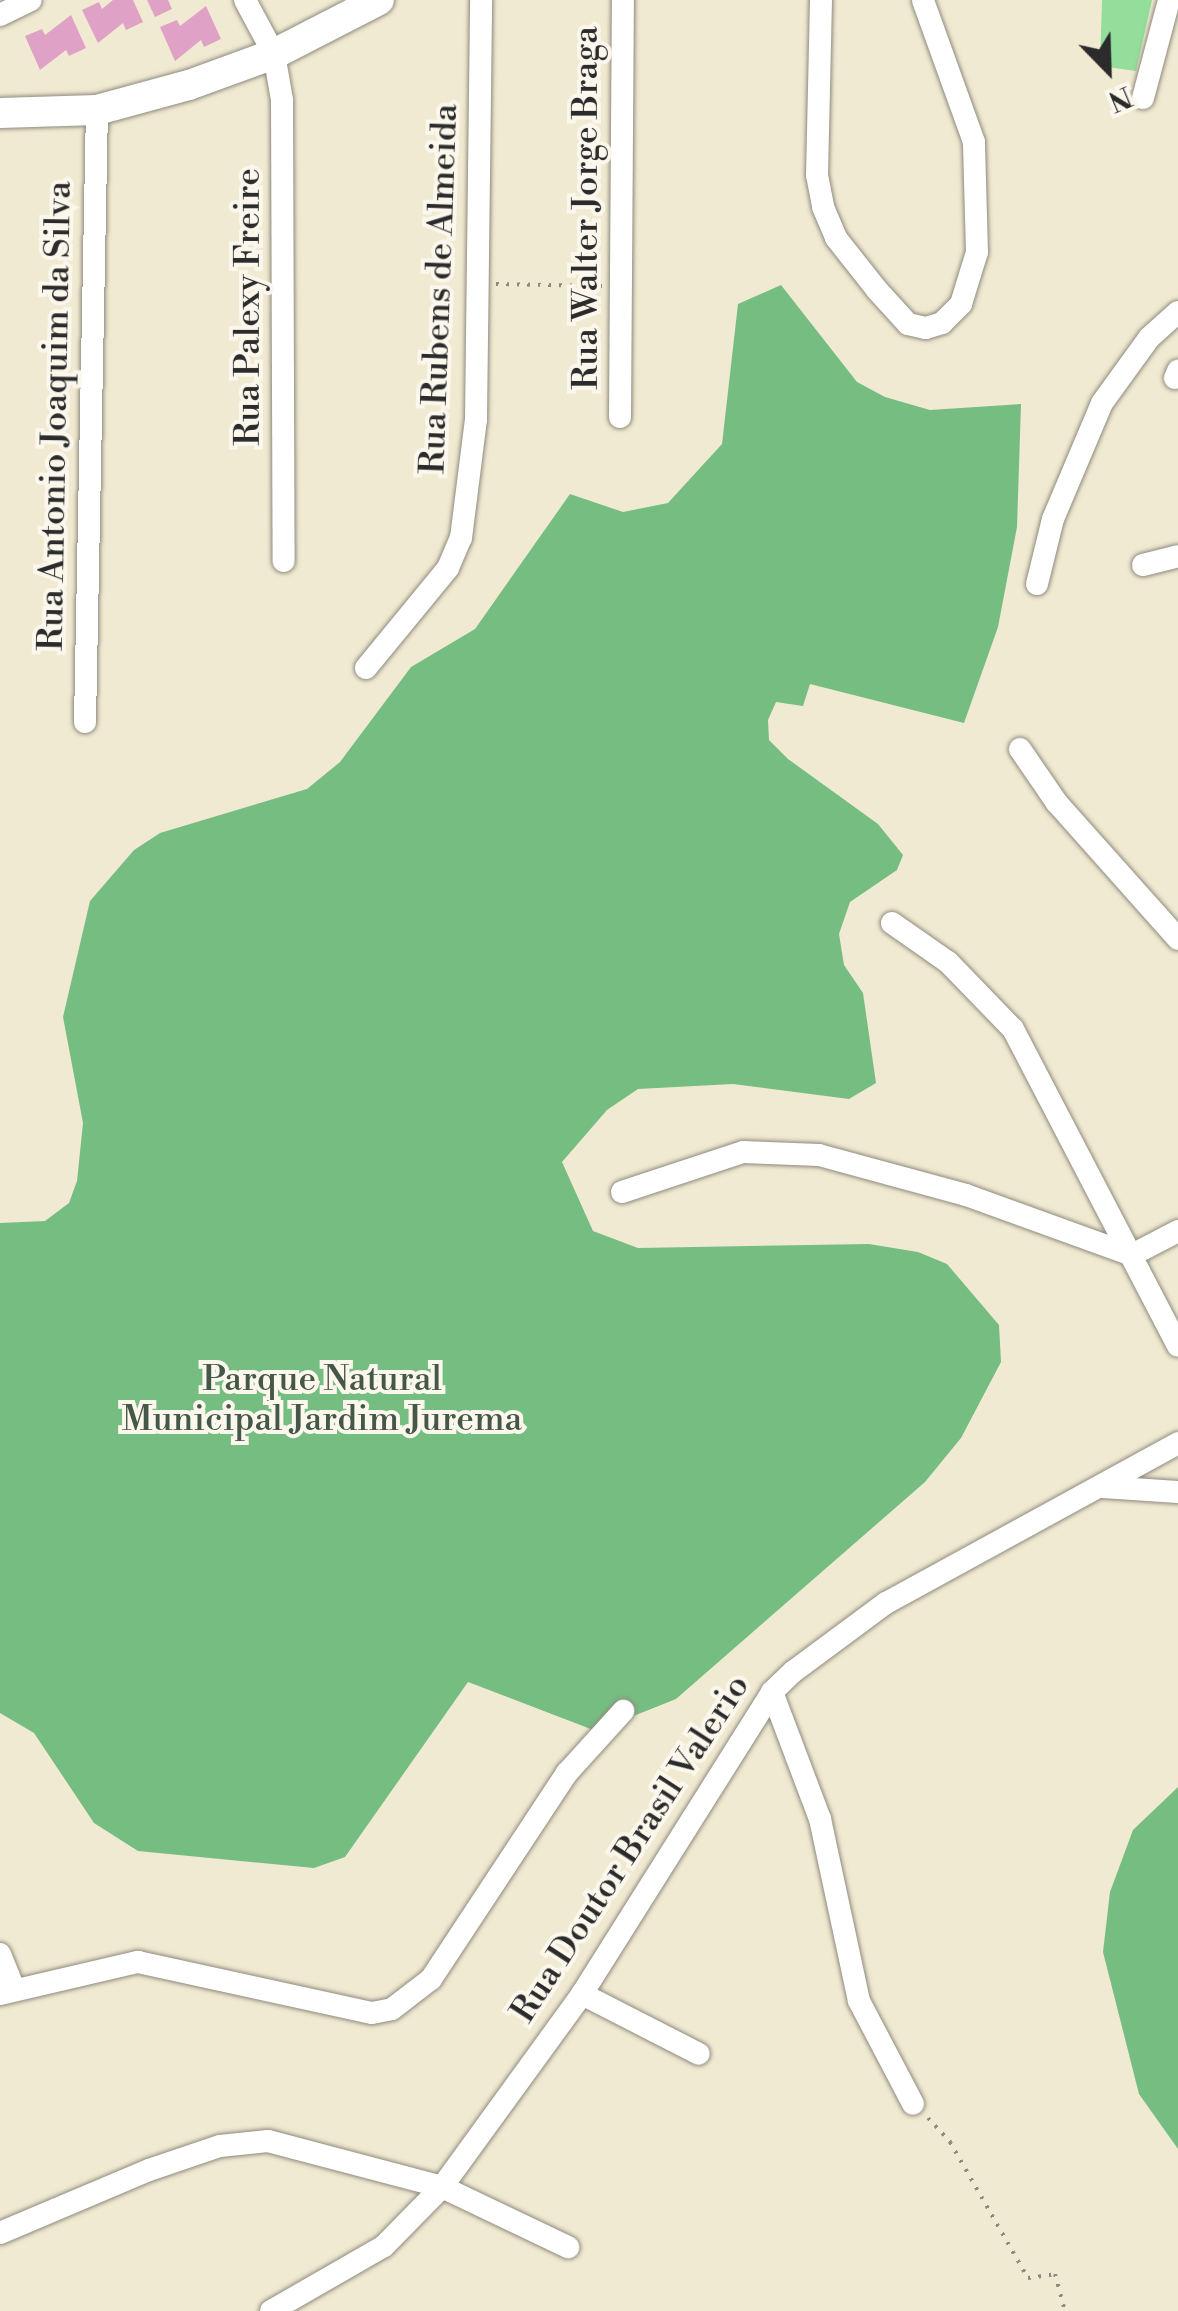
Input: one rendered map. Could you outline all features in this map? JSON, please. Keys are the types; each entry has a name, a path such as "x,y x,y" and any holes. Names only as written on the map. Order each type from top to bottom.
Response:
{"main road":[{"path":"0,113 97,110 274,54 379,0"}],"street":[{"path":"0,14 31,0"},
{"path":"245,0 274,54"},
{"name":"Rua Rubens de Almeida","path":"366,668 448,568 461,538 476,420 481,0"},
{"name":"Rua Walter Jorge Braga","path":"620,417 624,0"},
{"path":"821,0 817,176 823,207 836,238 877,290 908,324 926,328 942,323 961,304 977,252 974,142 924,0"},
{"path":"1144,98 1170,0"},
{"name":"Rua Palexy Freire","path":"274,54 284,136 284,561"},
{"name":"Rua Antonio Joaquim da Silva","path":"85,722 97,110"},
{"path":"1037,584 1052,519 1102,403 1149,338 1178,312"},
{"path":"1143,565 1178,556"},
{"path":"1020,748 1058,804 1178,939"},
{"path":"892,923 948,962 1012,1030 1178,1346"},
{"path":"622,1192 742,1152 819,1155 966,1196 1132,1256 1178,1231"},
{"name":"Rua Doutor Brasil Valerio","path":"271,2311 384,2246 442,2188 582,1994 772,1692 821,1648 886,1603 1178,1443"},
{"path":"1103,1487 1178,1492"},
{"path":"772,1692 820,1819 860,2001 914,2104"},
{"path":"0,1954 7,1991 138,1962 354,2010 392,2010 431,1979 567,1773 623,1711"},
{"path":"582,1994 699,2054"},
{"path":"0,2233 148,2170 220,2146 268,2140 442,2188 568,2247"}],"path":[{"path":"480,284 622,287"},
{"path":"914,2104 950,2142 1028,2278 1055,2274 1066,2311"}],"green space":[{"path":"1102,0 1152,0 1136,71 1100,66"},
{"name":"Parque Natural Municipal Jardim Jurema","path":"781,285 857,382 885,397 930,410 1021,404 1017,527 998,627 964,723 810,684 803,706 776,702 768,720 769,740 788,759 878,824 903,855 897,870 850,902 839,934 844,965 863,993 876,1083 849,1099 733,1084 638,1089 607,1110 562,1162 593,1231 638,1248 869,1244 918,1252 947,1264 999,1325 1001,1362 961,1438 925,1482 676,1699 596,1731 468,1682 345,1857 314,1868 138,1851 94,1823 34,1733 0,1713 0,1223 45,1221 69,1203 77,1181 83,1123 63,1017 90,901 134,850 160,833 307,789 340,762 411,667 475,629 570,494 623,512 668,503 722,444 738,304"},
{"path":"1178,1787 1178,2149 1139,2094 1103,1952 1110,1892 1133,1830"}],"building":[{"path":"113,0 133,0 143,22 126,30 123,23 98,43 82,10 99,2 102,9"},
{"path":"147,0 168,0 172,9 155,17"},
{"path":"206,6 221,39 204,47 201,40 175,61 160,27 177,20 180,26"},
{"path":"71,15 86,48 69,56 66,50 40,70 25,36 42,29 45,35"}]}
